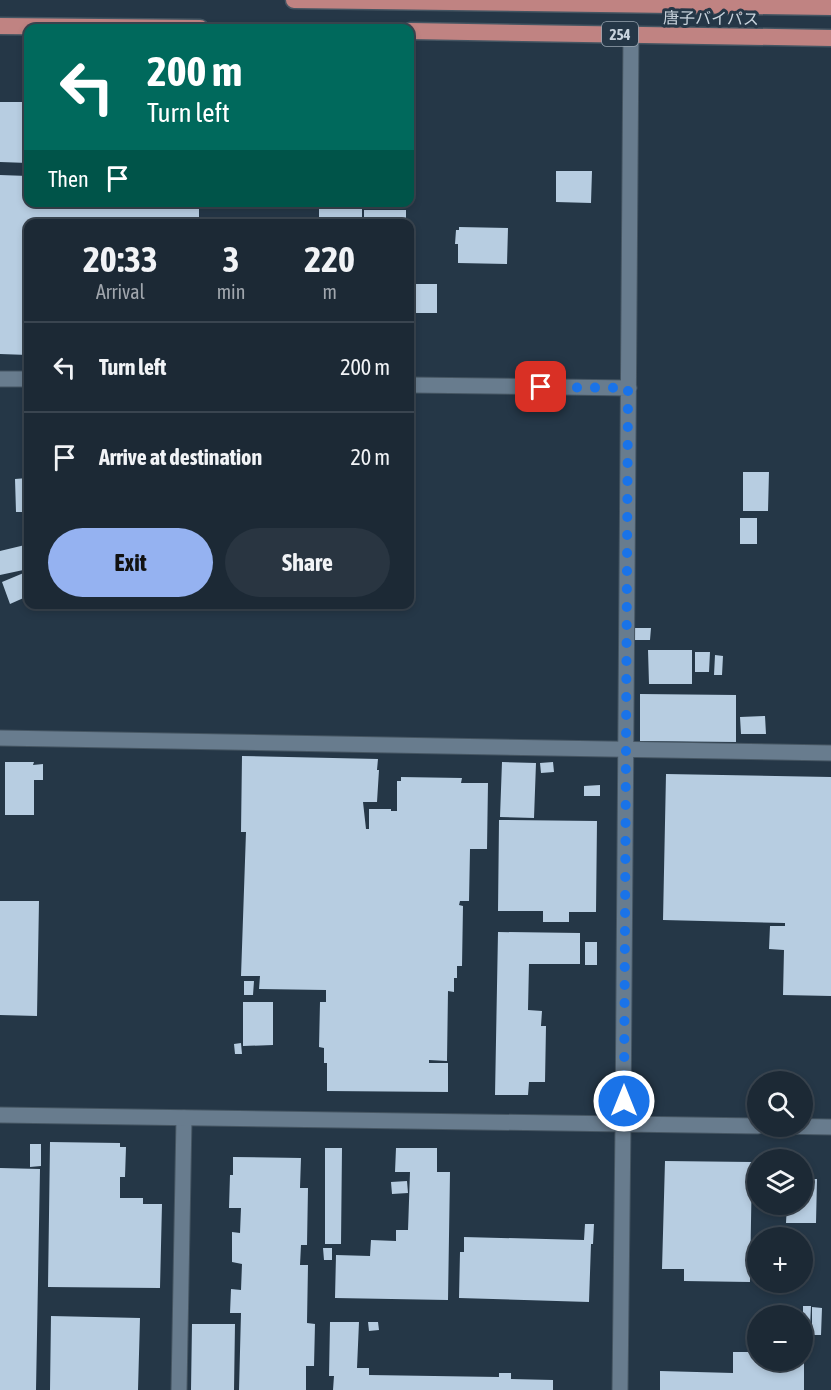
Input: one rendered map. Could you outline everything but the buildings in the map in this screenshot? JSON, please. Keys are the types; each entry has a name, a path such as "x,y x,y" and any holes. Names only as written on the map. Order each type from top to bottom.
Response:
{"highway":[{"name":"唐子バイパス","path":"294,0 634,2 831,7"},
{"path":"0,26 24,26"},
{"name":"唐子バイパス","path":"414,31 831,38"}],"street":[{"path":"620,1390 624,1124 631,34"},
{"path":"0,378 24,379"},
{"path":"414,385 628,388"},
{"path":"0,738 831,753"},
{"path":"0,1115 747,1126"},
{"path":"179,1390 184,1118"},
{"path":"813,1127 831,1127"}],"route":[{"path":"541,387 628,388 624,1101"}]}
